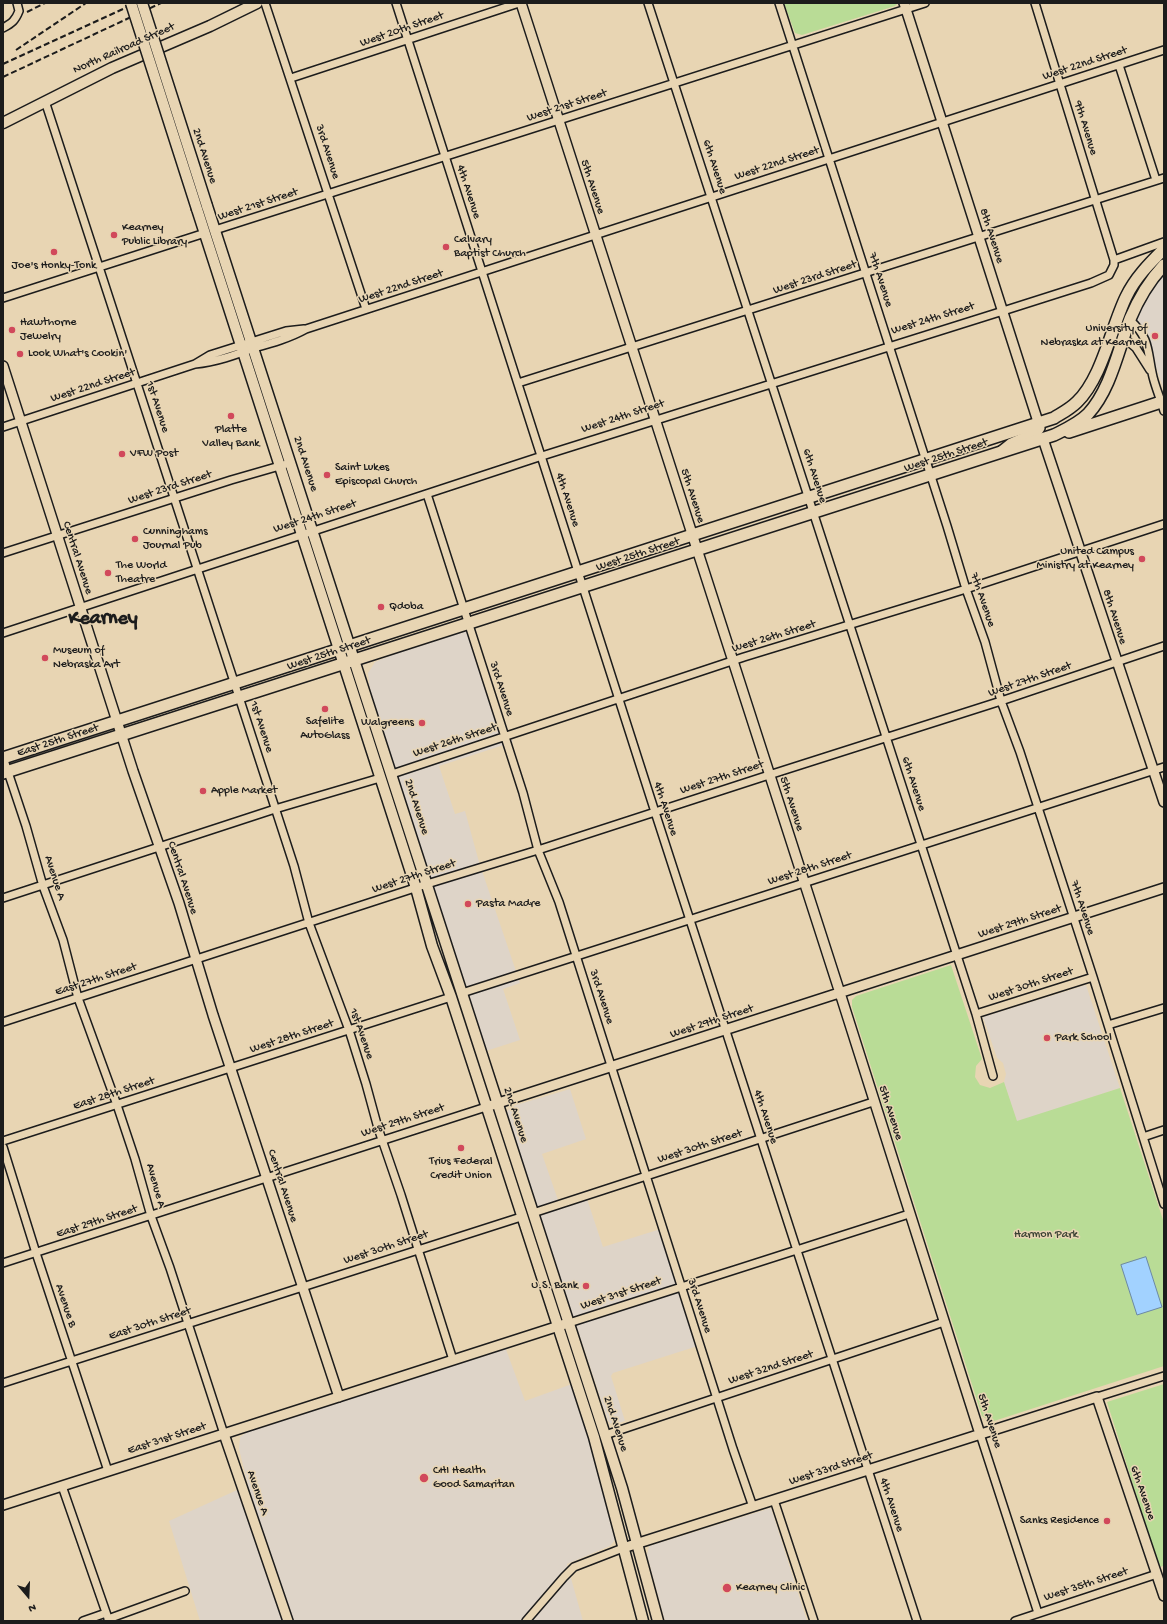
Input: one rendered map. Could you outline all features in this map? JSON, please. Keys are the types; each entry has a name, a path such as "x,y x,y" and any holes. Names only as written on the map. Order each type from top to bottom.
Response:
{"main road":[{"name":"2nd Avenue","path":"131,3 202,207"},
{"name":"2nd Avenue","path":"142,3 210,232 248,347 290,463 355,660 622,1488 658,1621"},
{"name":"North Railroad Street","path":"3,123 112,68 210,26 258,3"},
{"path":"1164,249 1142,272 1125,299 1118,327 1120,335 1124,338 1130,320 1146,290 1164,265"},
{"name":"West 25th Street","path":"117,721 1054,418 1078,402 1089,387 1096,374 1109,339 1121,313"},
{"name":"West 25th Street","path":"122,734 1054,435 1075,424 1088,414 1100,397 1112,372 1124,338"},
{"name":"2nd Avenue","path":"248,347 280,466 416,888 432,946 451,997 521,1217 594,1437 643,1621"},
{"path":"1054,435 1163,407"},
{"name":"East 25th Street","path":"3,758 117,721"},
{"name":"East 25th Street","path":"5,772 122,734"}],"street":[{"path":"3,28 13,23 17,18 19,11 17,3"},
{"name":"3rd Avenue","path":"265,3 366,309"},
{"name":"4th Avenue","path":"396,3 725,1030 917,1621"},
{"name":"West 20th Street","path":"291,78 520,3"},
{"name":"5th Avenue","path":"520,3 803,883 840,993 873,1102 1038,1613"},
{"name":"6th Avenue","path":"648,3 976,1014 993,1076"},
{"name":"7th Avenue","path":"779,3 926,459 966,589 985,642 1001,702 1020,752 1093,976 1164,1204"},
{"name":"West 21st Street","path":"3,298 793,45 905,6 925,3"},
{"name":"9th Avenue","path":"1034,3 1114,260"},
{"name":"8th Avenue","path":"905,6 1039,423"},
{"name":"West 22nd Street","path":"3,428 195,364 210,355 290,337 306,329 366,309 1164,50"},
{"path":"1119,65 1156,180"},
{"name":"1st Avenue","path":"45,101 199,569 294,866 309,923 366,1084 382,1141 401,1195 453,1360"},
{"name":"West 23rd Street","path":"518,383 1164,178"},
{"path":"1114,260 1164,242"},
{"name":"West 24th Street","path":"3,633 542,456 1104,278 1112,271 1114,260"},
{"path":"1130,320 1139,328 1144,337 1153,377 1163,407"},
{"path":"1124,338 1136,348 1153,377"},
{"name":"Central Avenue","path":"3,366 117,721 160,847 195,959 339,1397"},
{"path":"998,453 1011,443 1038,431 1040,428 1039,423"},
{"name":"8th Avenue","path":"1043,439 1081,551 1116,662 1164,802"},
{"name":"West 23rd Street","path":"3,553 290,463"},
{"name":"3rd Avenue","path":"427,494 523,793 538,850 559,902 753,1507"},
{"name":"West 26th Street","path":"392,774 732,661 966,589 1164,524"},
{"name":"West 27th Street","path":"195,959 1001,702 1164,646"},
{"name":"Avenue A","path":"3,758 5,772 43,886 63,940 78,998 117,1104 135,1159 150,1216 170,1268 224,1434 288,1621"},
{"name":"West 28th Street","path":"462,993 1164,767"},
{"path":"3,898 275,808 380,778"},
{"name":"West 29th Street","path":"267,1178 1164,888"},
{"name":"East 27th Street","path":"3,1022 195,959"},
{"name":"West 30th Street","path":"976,1014 1093,976"},
{"name":"West 28th Street","path":"231,1068 451,997"},
{"path":"1108,1025 1164,1008"},
{"name":"East 28th Street","path":"3,1141 231,1068"},
{"name":"West 30th Street","path":"533,1213 873,1102"},
{"path":"1143,1136 1164,1130"},
{"name":"Avenue B","path":"3,1147 36,1253 108,1471"},
{"name":"East 29th Street","path":"3,1263 267,1178"},
{"name":"West 31st Street","path":"339,1397 909,1214"},
{"name":"West 30th Street","path":"303,1286 521,1217"},
{"name":"East 30th Street","path":"3,1383 303,1286"},
{"name":"West 32nd Street","path":"605,1435 944,1322"},
{"name":"West 33rd Street","path":"526,1621 564,1577 574,1568 623,1548 1164,1376"},
{"name":"East 31st Street","path":"3,1505 339,1397"},
{"name":"6th Avenue","path":"1097,1397 1161,1573 1164,1596"},
{"path":"62,1486 108,1618"},
{"path":"774,1500 814,1621"},
{"name":"West 35th Street","path":"1015,1621 1161,1573"},
{"path":"83,1621 108,1618 185,1592"}],"shaded area":[{"name":"University of Nebraska at Kearney","path":"1164,270 1164,390 1143,330 1134,321 1137,312"},
{"path":"476,627 475,632 505,723 513,742 439,766 455,814 465,811 479,862 520,983 503,989 520,1040 486,1051 387,747 370,689 368,673 375,662 394,654"},
{"name":"Park School","path":"1086,985 1120,1088 1017,1122 1004,1082 1006,1074 1003,1063 997,1058 983,1017"},
{"path":"570,1089 586,1139 542,1154 558,1200 585,1193 603,1247 667,1227 704,1344 613,1373 611,1376 625,1421 612,1425 608,1421 506,1114 508,1110 516,1105"},
{"name":"CHI Health Good Samaritan","path":"504,1344 525,1401 572,1384 600,1471 607,1511 615,1540 610,1546 567,1564 583,1621 200,1621 169,1521 248,1485 239,1449 240,1437 247,1432"},
{"name":"Kearney Clinic","path":"771,1508 807,1621 665,1621 647,1555 649,1546"}],"green space":[{"path":"784,3 898,3 895,6 802,35 795,33"},
{"name":"Harmon Park","path":"951,965 982,1059 976,1066 975,1077 980,1085 990,1088 1004,1082 1017,1121 1120,1088 1164,1223 1164,1366 994,1421 988,1420 982,1416 852,1007 852,1000 856,996"},
{"path":"1164,1384 1164,1566 1159,1567 1107,1402"}],"water":[{"path":"1146,1257 1162,1307 1137,1315 1121,1265"}],"railway":[{"path":"27,12 45,3"},
{"path":"16,50 86,3"},
{"path":"3,64 136,3"},
{"path":"3,77 161,3"}],"place":[{"name":"Kearney Public Library","path":"114,235"},
{"name":"Calvary Baptist Church","path":"446,247"},
{"name":"Joe's Honky-Tonk","path":"54,252"},
{"name":"Hawthorne Jewelry","path":"12,330"},
{"name":"University of Nebraska at Kearney","path":"1155,336"},
{"name":"Look What's Cookin'","path":"20,354"},
{"name":"Platte Valley Bank","path":"231,416"},
{"name":"VFW Post","path":"122,454"},
{"name":"Saint Lukes Episcopal Church","path":"327,475"},
{"name":"Cunninghams Journal Pub","path":"135,539"},
{"name":"United Campus Ministry at Kearney","path":"1142,559"},
{"name":"The World Theatre","path":"108,573"},
{"name":"Qdoba","path":"381,607"},
{"name":"Museum of Nebraska Art","path":"45,658"},
{"name":"Safelite AutoGlass","path":"325,709"},
{"name":"Walgreens","path":"422,723"},
{"name":"Apple Market","path":"203,791"},
{"name":"Pasta Madre","path":"468,904"},
{"name":"Park School","path":"1047,1038"},
{"name":"Trius Federal Credit Union","path":"461,1148"},
{"name":"U.S. Bank","path":"586,1286"},
{"name":"CHI Health Good Samaritan","path":"424,1478"},
{"name":"Sanks Residence","path":"1107,1521"},
{"name":"Kearney Clinic","path":"727,1588"}],"district":[{"name":"Kearney","path":"103,620"}]}
